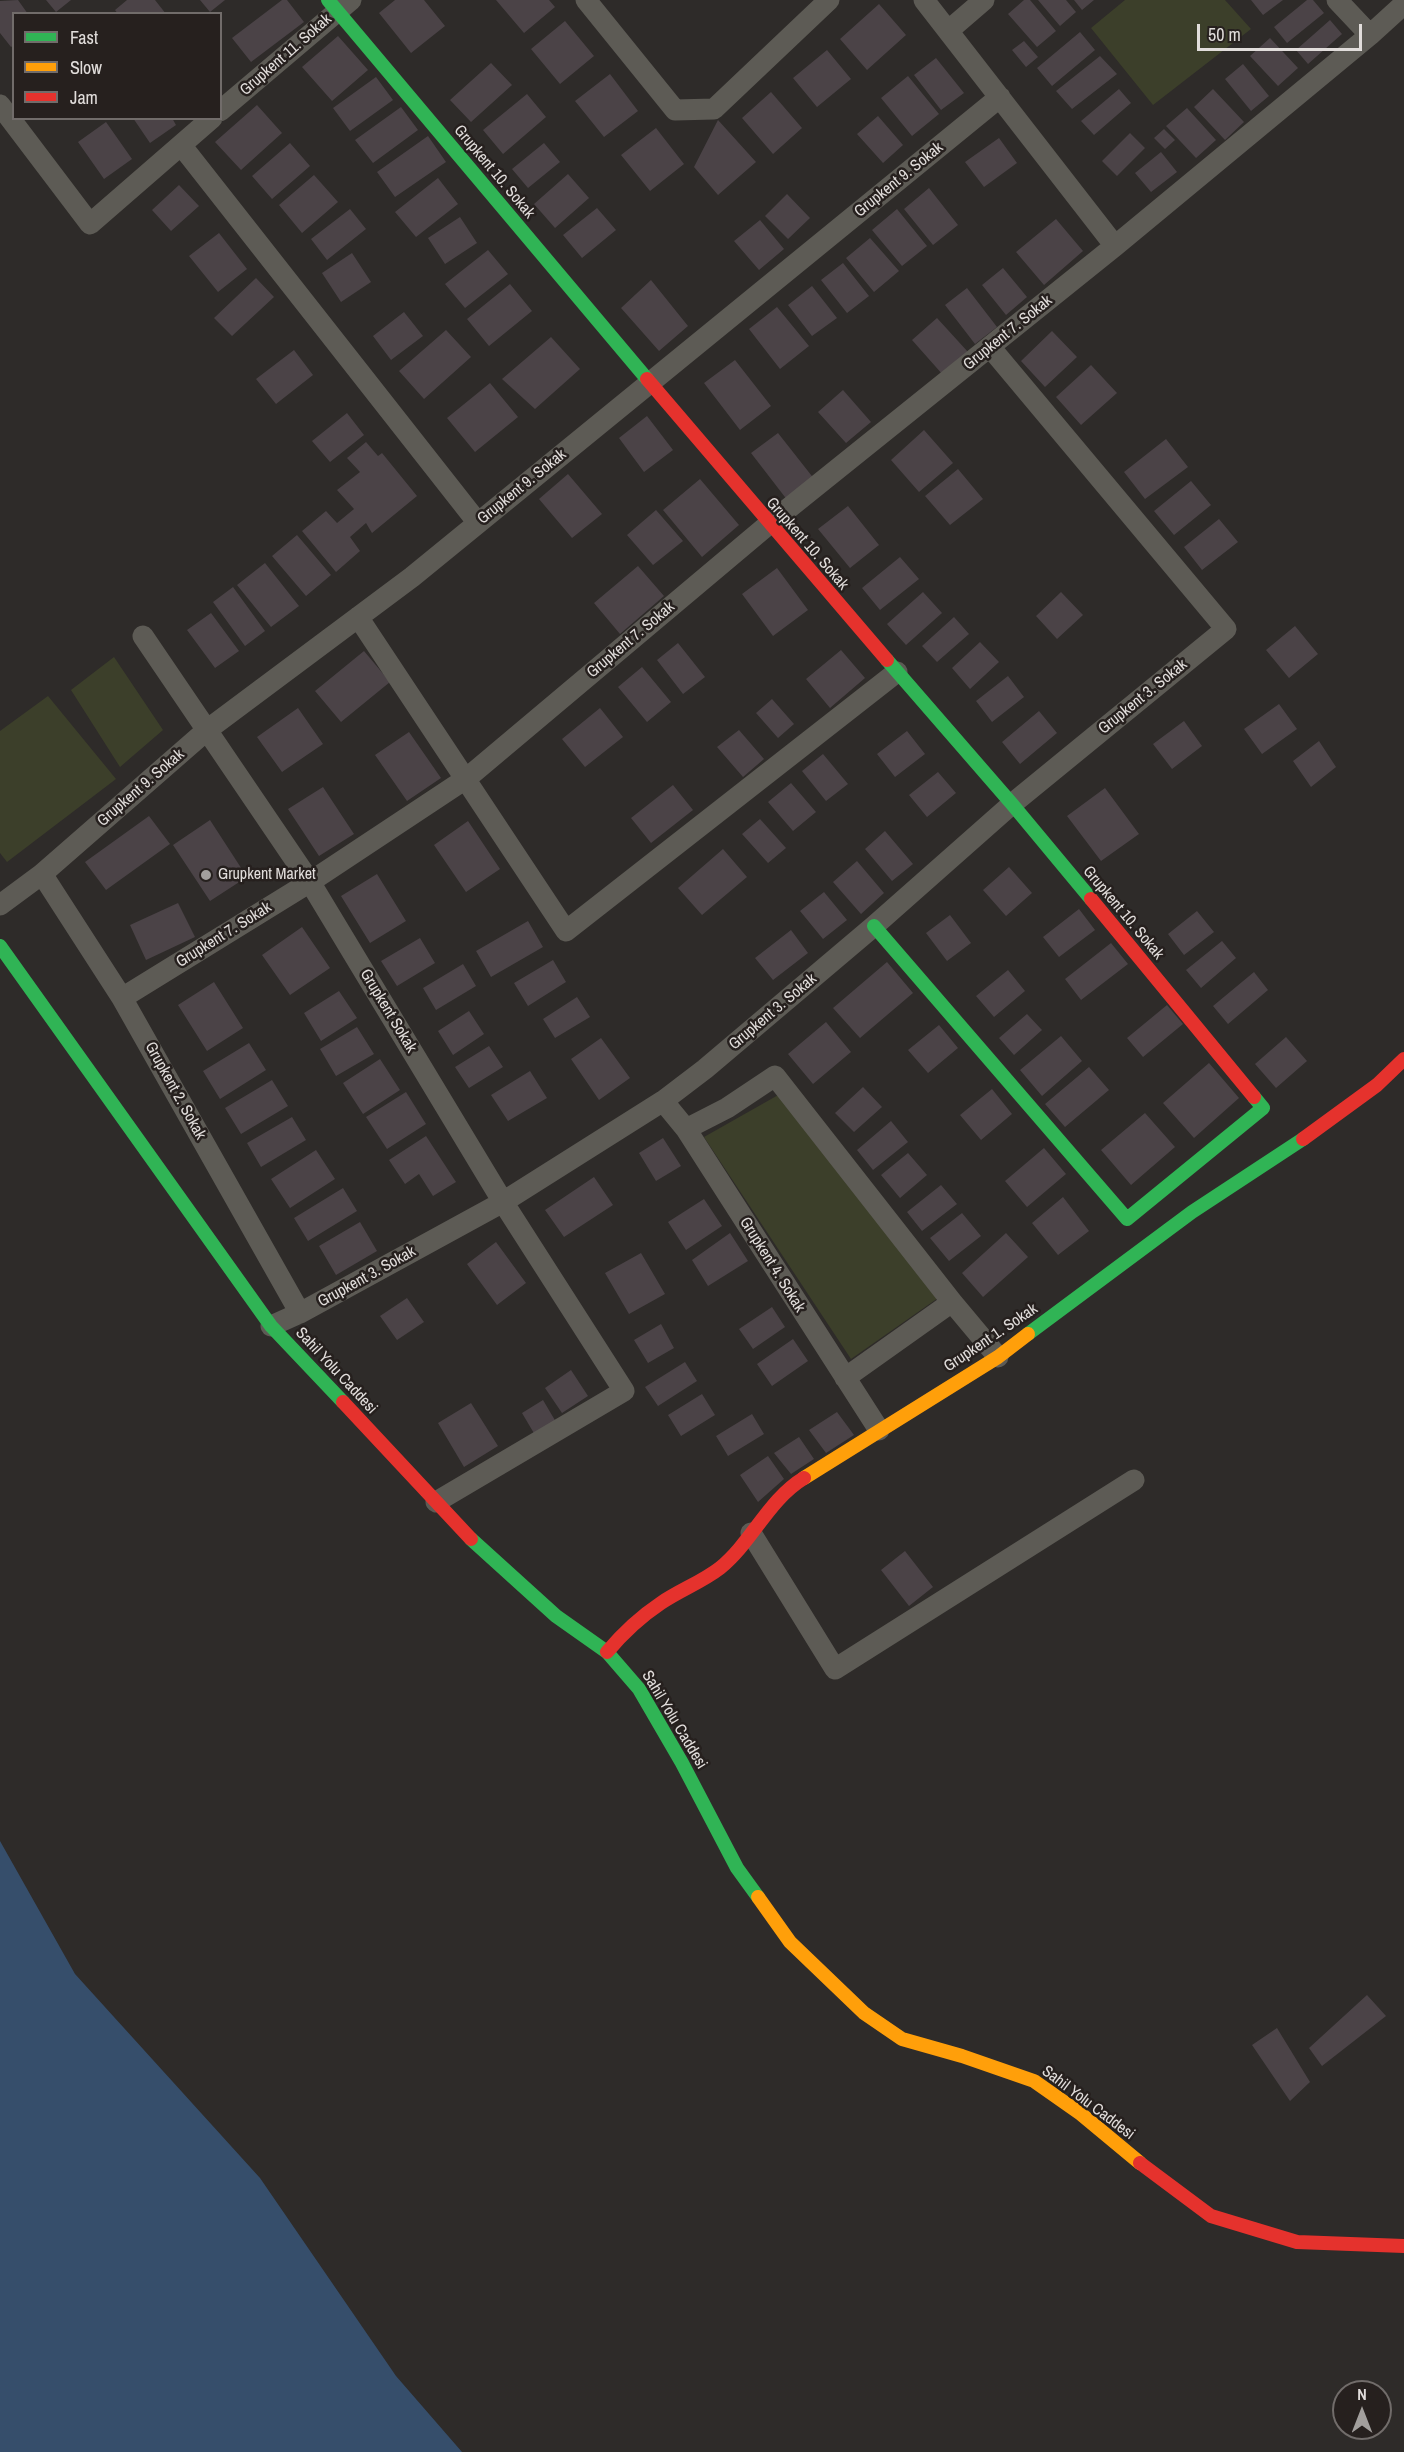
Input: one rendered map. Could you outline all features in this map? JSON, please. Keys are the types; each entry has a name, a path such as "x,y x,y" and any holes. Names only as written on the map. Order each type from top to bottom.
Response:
{"street":[{"path":"586,0 675,110 714,110 828,0"},
{"path":"924,0 1115,246"},
{"path":"948,31 984,0"},
{"path":"1337,0 1370,35"},
{"name":"Grupkent 11. Sokak","path":"222,109 339,4"},
{"name":"Grupkent 10. Sokak","path":"339,4 651,384 1012,804 1263,1107 1127,1219 874,926"},
{"name":"Grupkent 7. Sokak","path":"122,998 310,882 467,778 769,524 1115,246 1370,35 1404,4"},
{"name":"Grupkent 9. Sokak","path":"0,905 42,874 207,730 358,617 478,523 1000,97"},
{"path":"0,105 90,224 210,120"},
{"path":"181,145 478,523"},
{"name":"Grupkent 3. Sokak","path":"272,1326 503,1202 663,1101 874,926 1012,804 1226,629 990,347"},
{"path":"358,617 566,930 897,672"},
{"name":"Grupkent Sokak","path":"143,636 310,882 503,1202 624,1391 436,1502"},
{"name":"Grupkent 2. Sokak","path":"42,874 122,998 300,1313"},
{"name":"Sahil Yolu Caddesi","path":"0,946 272,1326 476,1544 556,1616 607,1652 639,1689 682,1763 737,1868 790,1942 864,2013 902,2039 1034,2080 1081,2114 1148,2170 1211,2216 1297,2242 1404,2246"},
{"name":"Grupkent 1. Sokak","path":"607,1652 629,1627 662,1602 720,1568 773,1505 796,1483 998,1357 1192,1212 1318,1129 1377,1085 1404,1059"},
{"path":"686,1129 727,1108 775,1076 952,1302 998,1357"},
{"name":"Grupkent 4. Sokak","path":"663,1101 686,1129 879,1430"},
{"path":"844,1378 952,1302"},
{"path":"751,1533 835,1669 1134,1480"}],"green space":[{"path":"1125,0 1225,0 1251,29 1153,105 1091,28"},
{"path":"114,657 163,730 120,767 71,690"},
{"path":"48,696 116,779 7,862 0,853 0,731"},
{"path":"780,1094 938,1298 851,1359 704,1137"}],"water":[{"path":"0,1841 75,1974 260,2178 396,2376 462,2452 0,2452"}],"building":[{"path":"18,0 27,12 12,12 11,47 0,33 0,1"},
{"path":"46,0 71,0 56,12"},
{"path":"127,0 155,0 164,12 116,12 115,10"},
{"path":"200,0 225,0 210,12"},
{"path":"282,0 287,0 304,22 251,62 232,38"},
{"path":"395,0 424,0 445,26 411,53 379,13"},
{"path":"496,0 549,0 555,7 524,33"},
{"path":"1024,0 1030,0 1056,31 1037,47 1008,14"},
{"path":"1038,0 1066,0 1076,12 1060,26"},
{"path":"1074,0 1094,0 1082,10"},
{"path":"1251,0 1283,0 1263,15"},
{"path":"1307,0 1313,0 1324,13 1287,43 1274,27"},
{"path":"879,4 906,35 867,70 840,39"},
{"path":"1330,20 1342,34 1308,64 1296,50"},
{"path":"565,21 594,56 560,84 531,49"},
{"path":"1080,32 1095,50 1052,86 1037,68"},
{"path":"338,36 368,70 332,101 302,67"},
{"path":"1270,38 1298,68 1278,86 1250,56"},
{"path":"1024,41 1038,57 1026,67 1012,50"},
{"path":"827,50 851,79 817,107 793,78"},
{"path":"1100,56 1117,74 1072,109 1056,91"},
{"path":"936,58 964,93 941,110 914,75"},
{"path":"491,63 512,85 471,122 450,100"},
{"path":"1243,64 1269,96 1251,111 1225,79"},
{"path":"610,74 638,111 604,137 575,101"},
{"path":"908,76 939,114 912,136 881,98"},
{"path":"376,77 393,100 350,131 333,108"},
{"path":"1119,89 1131,103 1094,135 1081,121"},
{"path":"1213,89 1244,122 1225,140 1194,107"},
{"path":"771,92 802,128 773,154 742,118"},
{"path":"527,94 546,117 503,154 483,130"},
{"path":"257,105 282,133 241,170 215,142"},
{"path":"401,107 418,130 373,163 355,140"},
{"path":"1187,108 1216,140 1196,158 1166,126"},
{"path":"878,116 903,145 883,163 857,134"},
{"path":"134,120 173,120 176,125 150,143"},
{"path":"718,120 756,162 718,195 694,167"},
{"path":"106,122 132,159 104,179 78,142"},
{"path":"656,128 684,164 650,191 621,155"},
{"path":"1164,129 1175,140 1165,149 1154,138"},
{"path":"1130,133 1145,148 1117,176 1102,161"},
{"path":"428,136 446,162 395,197 377,172"},
{"path":"999,138 1017,163 984,187 965,162"},
{"path":"290,143 310,166 272,199 252,176"},
{"path":"544,143 560,162 528,188 512,169"},
{"path":"1161,152 1177,172 1151,192 1135,173"},
{"path":"568,174 589,198 555,228 534,204"},
{"path":"314,175 338,202 302,233 279,205"},
{"path":"438,178 458,204 416,237 395,212"},
{"path":"179,185 199,206 171,231 152,210"},
{"path":"929,188 958,225 933,245 904,209"},
{"path":"787,194 810,218 788,239 765,216"},
{"path":"597,208 616,230 582,258 563,235"},
{"path":"350,209 366,229 327,260 311,239"},
{"path":"897,209 927,246 902,266 872,230"},
{"path":"460,217 477,243 445,264 428,238"},
{"path":"1056,219 1083,251 1044,285 1016,252"},
{"path":"760,220 784,249 759,270 734,241"},
{"path":"219,233 247,269 218,292 189,256"},
{"path":"870,238 899,271 874,292 846,258"},
{"path":"488,250 508,274 465,308 445,284"},
{"path":"352,253 371,282 341,302 322,273"},
{"path":"843,263 869,296 847,313 821,280"},
{"path":"1003,268 1027,297 1006,315 982,285"},
{"path":"256,278 274,297 232,336 214,318"},
{"path":"651,280 688,326 659,351 621,308"},
{"path":"510,284 532,311 489,346 467,319"},
{"path":"812,286 837,318 812,336 788,305"},
{"path":"967,288 997,327 975,344 945,305"},
{"path":"777,307 809,346 780,369 749,329"},
{"path":"404,312 423,336 391,360 373,336"},
{"path":"937,318 968,352 943,375 912,340"},
{"path":"446,330 471,357 424,399 399,371"},
{"path":"1052,331 1077,357 1045,387 1021,361"},
{"path":"551,337 580,369 535,409 502,379"},
{"path":"294,350 313,375 276,404 256,379"},
{"path":"735,360 771,406 740,430 704,383"},
{"path":"1091,365 1117,393 1081,425 1056,397"},
{"path":"490,383 518,417 475,452 447,418"},
{"path":"843,390 871,422 846,443 818,412"},
{"path":"347,413 364,435 330,462 312,441"},
{"path":"647,416 673,450 644,472 619,438"},
{"path":"924,430 953,463 919,492 891,460"},
{"path":"778,433 815,480 788,501 751,453"},
{"path":"1166,439 1188,467 1145,499 1124,472"},
{"path":"366,442 378,456 382,453 417,496 372,533 366,523 350,537 360,551 336,572 302,531 326,511 337,523 354,509 337,490 360,472 347,458"},
{"path":"958,469 983,499 950,525 925,496"},
{"path":"568,474 602,514 572,538 539,499"},
{"path":"700,479 739,525 702,557 663,510"},
{"path":"1191,481 1211,505 1174,535 1154,511"},
{"path":"848,506 879,545 850,568 818,529"},
{"path":"656,510 683,541 653,565 627,535"},
{"path":"1219,519 1238,542 1202,570 1184,547"},
{"path":"297,535 331,575 306,596 272,556"},
{"path":"900,557 919,579 880,610 862,588"},
{"path":"265,563 299,606 271,627 237,585"},
{"path":"638,566 664,596 620,634 594,603"},
{"path":"777,568 808,610 773,636 742,594"},
{"path":"233,587 265,631 245,646 213,602"},
{"path":"923,592 942,613 906,645 887,624"},
{"path":"1061,592 1083,615 1057,639 1036,616"},
{"path":"211,613 239,651 215,668 187,630"},
{"path":"954,617 969,634 937,662 922,646"},
{"path":"1295,626 1318,654 1289,678 1266,650"},
{"path":"980,642 999,662 970,689 952,668"},
{"path":"678,643 705,677 683,694 657,660"},
{"path":"841,650 865,678 830,708 806,679"},
{"path":"364,651 390,682 341,722 315,691"},
{"path":"642,667 671,702 647,722 618,687"},
{"path":"1008,676 1024,697 992,722 976,701"},
{"path":"772,699 794,724 778,738 756,713"},
{"path":"1279,704 1297,729 1262,754 1244,729"},
{"path":"298,708 323,744 282,772 257,737"},
{"path":"600,708 623,737 585,767 562,739"},
{"path":"1039,711 1057,733 1020,764 1002,742"},
{"path":"1184,721 1202,746 1172,769 1153,744"},
{"path":"739,730 764,759 743,777 717,747"},
{"path":"907,731 925,754 895,777 877,754"},
{"path":"409,732 441,778 407,801 375,755"},
{"path":"1319,741 1336,767 1311,787 1293,761"},
{"path":"823,754 848,784 826,801 802,771"},
{"path":"938,772 956,793 927,817 909,795"},
{"path":"791,783 816,812 793,831 768,802"},
{"path":"673,785 693,810 651,843 631,818"},
{"path":"323,787 354,834 319,856 288,809"},
{"path":"1105,788 1139,834 1101,861 1067,816"},
{"path":"149,816 170,844 106,890 85,862"},
{"path":"760,819 786,848 768,863 742,834"},
{"path":"210,820 247,877 210,901 173,845"},
{"path":"468,821 500,869 466,892 434,845"},
{"path":"885,831 913,864 892,881 865,849"},
{"path":"723,849 747,877 702,915 678,888"},
{"path":"857,861 884,893 861,914 833,882"},
{"path":"1009,867 1032,893 1006,916 983,890"},
{"path":"377,874 406,921 370,943 341,896"},
{"path":"824,892 847,920 823,939 800,911"},
{"path":"178,903 195,937 146,960 130,925"},
{"path":"1079,909 1095,930 1059,957 1043,937"},
{"path":"1197,911 1214,932 1184,955 1168,934"},
{"path":"950,915 971,943 947,961 926,933"},
{"path":"528,921 543,947 491,977 476,951"},
{"path":"302,927 330,968 290,995 262,955"},
{"path":"791,930 808,953 773,980 755,958"},
{"path":"420,938 435,963 397,986 381,961"},
{"path":"1222,941 1236,958 1201,988 1186,970"},
{"path":"1111,943 1128,964 1081,1000 1065,979"},
{"path":"553,960 566,982 528,1006 514,983"},
{"path":"887,962 913,993 860,1038 833,1008"},
{"path":"463,964 476,986 436,1010 423,988"},
{"path":"1008,970 1025,991 994,1017 976,996"},
{"path":"1254,972 1268,990 1228,1024 1213,1006"},
{"path":"214,982 243,1028 207,1051 178,1005"},
{"path":"339,991 357,1018 321,1041 304,1013"},
{"path":"577,997 590,1017 555,1038 543,1019"},
{"path":"1167,1005 1183,1024 1143,1057 1127,1038"},
{"path":"469,1011 484,1034 453,1055 438,1031"},
{"path":"1027,1014 1042,1030 1014,1055 999,1038"},
{"path":"826,1022 851,1052 813,1084 788,1054"},
{"path":"939,1025 958,1048 928,1073 908,1050"},
{"path":"357,1027 374,1054 336,1076 320,1049"},
{"path":"1061,1036 1082,1061 1042,1096 1020,1070"},
{"path":"1286,1037 1307,1061 1276,1088 1255,1064"},
{"path":"601,1038 630,1078 599,1100 571,1059"},
{"path":"249,1043 266,1070 220,1099 203,1071"},
{"path":"489,1046 503,1067 469,1088 455,1067"},
{"path":"380,1059 400,1090 363,1114 343,1083"},
{"path":"1209,1063 1239,1098 1194,1138 1163,1103"},
{"path":"1089,1067 1109,1090 1065,1127 1045,1104"},
{"path":"530,1071 547,1098 508,1121 491,1095"},
{"path":"272,1080 288,1106 241,1134 225,1108"},
{"path":"863,1087 882,1107 854,1132 835,1113"},
{"path":"992,1089 1012,1114 981,1140 960,1115"},
{"path":"406,1092 426,1124 387,1149 366,1117"},
{"path":"1145,1113 1175,1147 1131,1185 1101,1150"},
{"path":"292,1117 306,1140 261,1167 247,1143"},
{"path":"891,1121 908,1142 873,1170 857,1150"},
{"path":"426,1136 456,1182 433,1196 419,1174 405,1184 389,1160"},
{"path":"663,1138 681,1166 656,1181 639,1153"},
{"path":"1044,1148 1066,1174 1027,1207 1005,1181"},
{"path":"316,1150 335,1179 290,1208 271,1179"},
{"path":"908,1153 927,1175 900,1198 881,1175"},
{"path":"594,1177 613,1205 564,1237 545,1210"},
{"path":"941,1185 957,1204 922,1231 907,1212"},
{"path":"343,1188 357,1211 308,1241 294,1218"},
{"path":"1063,1197 1089,1231 1058,1255 1032,1223"},
{"path":"704,1199 722,1226 686,1250 668,1222"},
{"path":"962,1213 981,1236 949,1261 930,1238"},
{"path":"360,1222 377,1251 336,1275 319,1246"},
{"path":"730,1233 748,1261 708,1286 692,1260"},
{"path":"1006,1233 1028,1257 983,1297 962,1273"},
{"path":"496,1242 526,1283 497,1305 467,1264"},
{"path":"641,1253 665,1294 629,1314 605,1273"},
{"path":"407,1298 424,1322 397,1340 380,1316"},
{"path":"772,1307 785,1327 753,1349 739,1329"},
{"path":"661,1324 674,1348 648,1363 634,1340"},
{"path":"793,1339 808,1361 772,1386 757,1364"},
{"path":"685,1362 697,1381 658,1406 645,1387"},
{"path":"571,1370 588,1396 562,1413 545,1388"},
{"path":"702,1394 715,1415 681,1436 668,1415"},
{"path":"543,1400 556,1422 535,1435 522,1413"},
{"path":"471,1403 498,1446 464,1467 438,1423"},
{"path":"837,1412 854,1435 826,1453 809,1430"},
{"path":"752,1414 764,1434 728,1456 716,1436"},
{"path":"799,1437 814,1459 791,1474 774,1453"},
{"path":"768,1456 784,1479 758,1502 740,1475"},
{"path":"905,1551 933,1587 909,1606 881,1570"},
{"path":"1367,1995 1386,2016 1322,2066 1309,2048"},
{"path":"1277,2028 1310,2082 1290,2101 1252,2045"}],"traffic: fast":[{"path":"328,0 647,379"},
{"path":"887,660 1091,899"},
{"path":"874,926 1127,1219 1263,1108 1254,1097"},
{"path":"0,946 271,1326 343,1402"},
{"path":"1028,1334 1192,1212 1303,1139"},
{"path":"471,1539 556,1616 607,1652 639,1689 682,1763 737,1868 758,1897"}],"traffic: slow":[{"path":"804,1478 998,1357 1028,1334"},
{"path":"758,1897 790,1942 864,2013 902,2039 962,2056 1034,2081 1081,2114 1140,2163"}],"traffic: jam":[{"path":"647,379 887,660"},
{"path":"1091,899 1254,1097"},
{"path":"1303,1139 1377,1085 1404,1059"},
{"path":"343,1402 471,1539"},
{"path":"607,1652 619,1638 653,1608 720,1568 742,1546 780,1498 804,1478"},
{"path":"1140,2163 1211,2216 1297,2242 1404,2246"}],"place":[{"name":"Grupkent Market","path":"206,875"}]}
